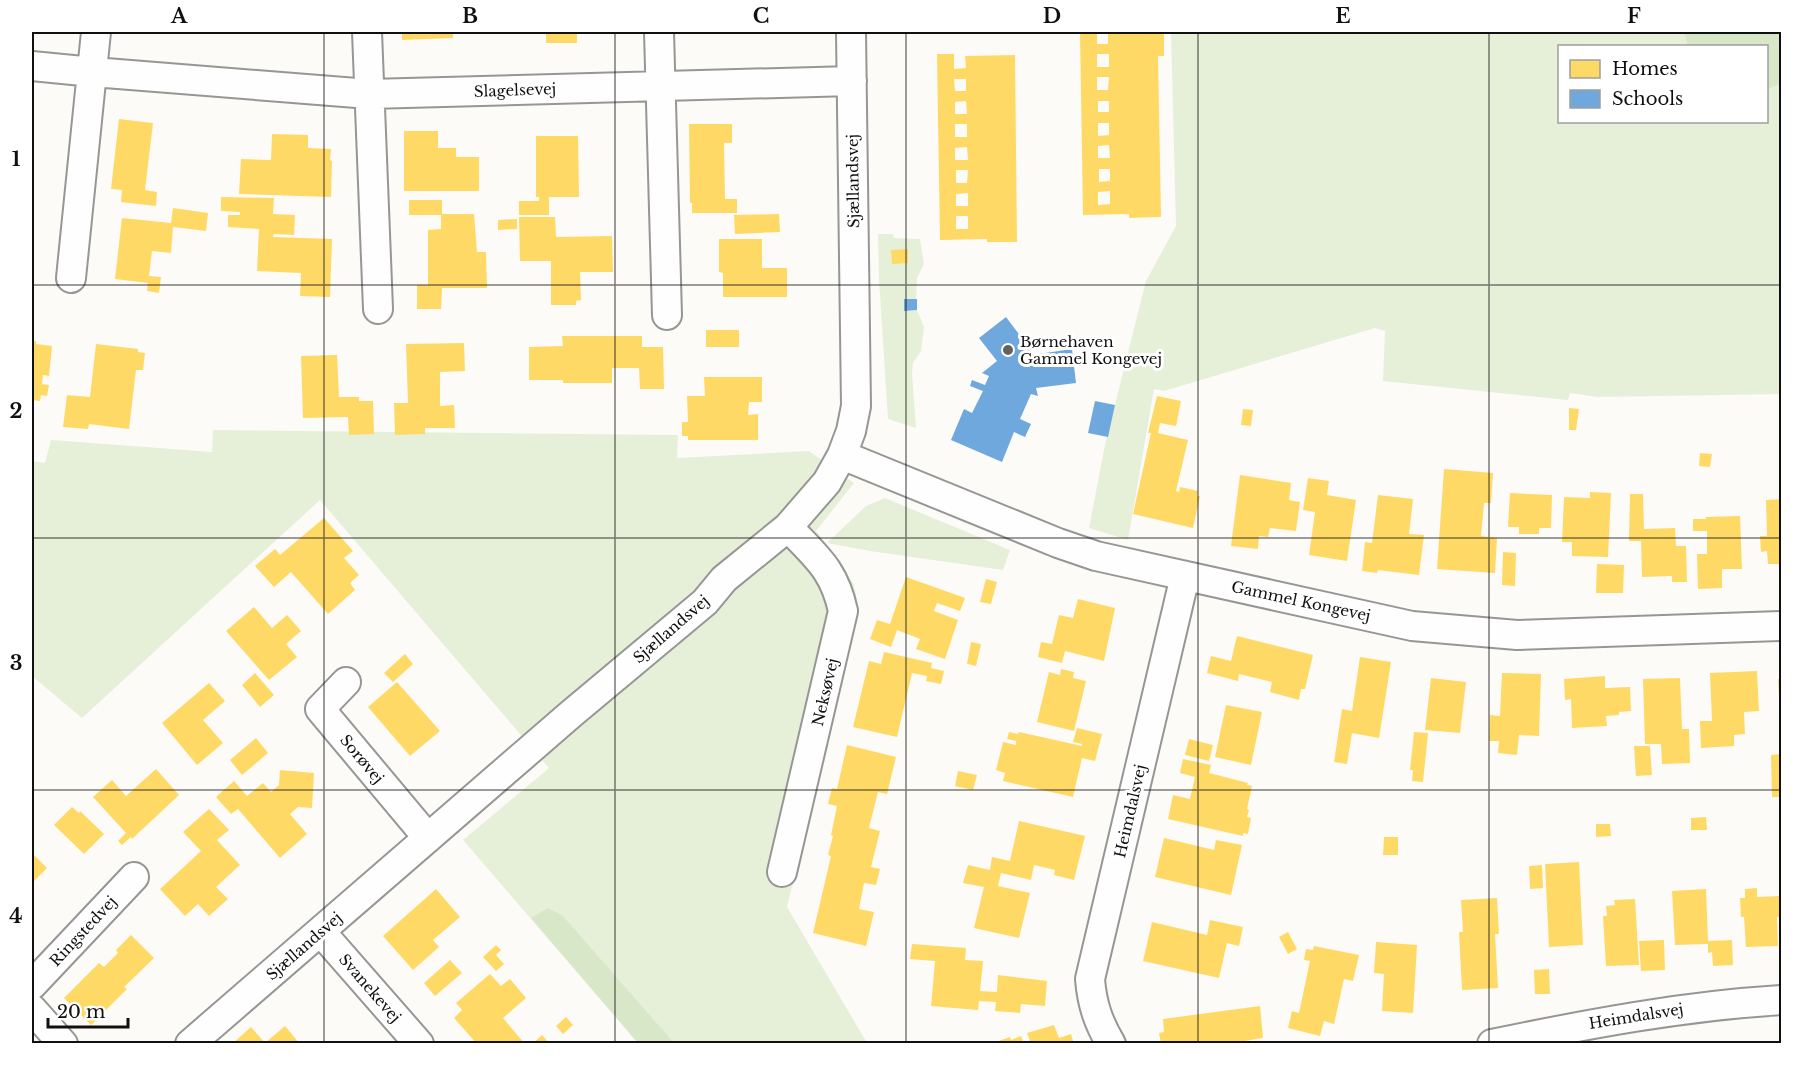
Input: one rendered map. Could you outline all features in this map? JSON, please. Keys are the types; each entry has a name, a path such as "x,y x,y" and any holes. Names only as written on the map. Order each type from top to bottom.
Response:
{"street":[{"path":"71,278 96,32"},
{"path":"367,32 378,309"},
{"path":"659,32 667,315"},
{"name":"Sjællandsvej","path":"190,1044 705,602 724,579 788,527 827,482 842,455 851,431 856,406 851,32"},
{"name":"Slagelsevej","path":"32,66 369,94 852,81"},
{"name":"Gammel Kongevej","path":"842,455 1058,543 1096,556 1412,626 1505,634 1782,626"},
{"name":"Neksøvej","path":"782,873 843,611 838,589 826,568 788,527"},
{"name":"Heimdalsvej","path":"1111,1044 1099,1023 1092,1001 1090,979 1185,576"},
{"name":"Sorøvej","path":"346,682 320,709 428,838"},
{"name":"Ringstedvej","path":"32,985 134,878"},
{"name":"Svanekevej","path":"321,932 419,1044"},
{"name":"Heimdalsvej","path":"1492,1044 1596,1022 1689,1008 1782,1000"},
{"path":"32,1009 63,1044"}],"green space":[{"path":"1171,32 1781,32 1781,394 1598,397 1570,393 1568,400 1383,381 1385,331 1375,328 1164,391 1154,389 1128,540 1089,528 1105,445 1146,281 1176,226"},
{"path":"1684,32 1781,32 1781,84 1768,89 1768,45 1688,45"},
{"path":"878,234 893,234 894,238 920,239 924,264 917,278 916,299 904,300 904,311 917,310 924,327 921,351 913,363 912,373 916,428 888,419"},
{"path":"213,430 678,435 677,458 809,451 854,483 816,531 854,585 859,611 787,907 867,1043 638,1043 463,840 549,768 320,500 82,718 32,676 32,461 45,463 51,440 212,452"},
{"path":"885,498 1010,550 1003,570 827,543 866,506"},
{"path":"548,908 562,915 674,1043 638,1043 531,918"}],"building: Homes":[{"path":"402,32 453,32 453,38 402,40"},
{"path":"546,32 577,32 577,43 546,43"},
{"path":"1080,32 1097,32 1097,44 1108,44 1108,32 1164,32 1164,56 1158,56 1161,217 1129,218 1129,214 1083,215","holes":["1097,54 1109,54 1109,67 1097,67","1097,77 1109,77 1108,90 1097,90","1098,101 1109,101 1109,112 1098,112","1098,123 1109,123 1109,135 1098,136","1109,145 1110,158 1098,158 1098,146","1099,169 1110,169 1110,181 1099,182","1110,191 1110,204 1098,205 1098,192"]},
{"path":"937,54 954,54 954,69 966,68 965,56 1015,55 1017,242 987,242 987,239 940,240","holes":["954,79 966,79 966,91 955,91","966,101 967,114 955,114 955,102","955,124 967,124 967,137 955,137","967,147 968,160 955,160 955,148","956,170 968,170 967,183 956,183","968,193 968,206 956,206 956,194","956,216 968,216 968,229 956,229"]},
{"path":"119,119 153,123 145,190 157,192 156,206 121,202 122,190 111,189"},
{"path":"689,124 732,124 732,143 724,143 725,199 737,199 737,213 692,213"},
{"path":"404,131 438,131 438,148 456,148 456,157 479,157 479,191 404,191"},
{"path":"272,134 308,135 308,148 331,149 331,197 239,194 241,159 271,160"},
{"path":"536,136 578,136 579,197 549,197 549,215 519,215 519,201 539,201 539,197 536,197"},
{"path":"221,197 274,198 273,214 295,215 294,235 274,234 273,237 332,239 330,297 300,296 301,273 257,271 259,229 228,227 228,215 240,215 240,212 221,211"},
{"path":"409,200 442,200 442,214 474,214 477,252 486,252 487,288 442,288 441,309 417,309 417,285 428,285 428,230 441,229 441,215 409,215"},
{"path":"173,208 208,213 206,231 173,227 171,253 152,251 149,276 161,277 159,293 147,291 148,283 115,279 122,218 171,223"},
{"path":"779,214 780,232 735,234 734,215"},
{"path":"519,217 555,217 556,237 612,236 613,272 580,272 581,300 576,301 576,305 551,305 551,261 520,261"},
{"path":"517,219 517,229 498,230 498,220"},
{"path":"719,239 762,239 762,268 787,268 787,297 723,297 723,273 719,272"},
{"path":"908,249 908,263 892,264 891,250"},
{"path":"706,330 739,330 739,347 706,347"},
{"path":"562,336 642,336 642,347 663,347 664,389 640,389 639,368 612,368 612,383 529,380 529,347 563,346"},
{"path":"32,341 36,341 36,344 52,346 49,376 43,375 42,384 49,385 47,396 41,395 40,401 32,400"},
{"path":"464,343 465,371 440,372 440,406 454,405 455,428 425,428 425,434 395,435 394,403 408,403 406,344"},
{"path":"96,344 138,349 138,352 145,353 143,370 136,370 129,429 89,424 88,429 63,427 67,395 90,397"},
{"path":"337,355 339,397 359,397 359,401 373,401 374,434 349,435 348,417 303,418 301,356"},
{"path":"704,377 762,377 762,402 749,402 748,415 758,414 758,440 688,440 688,436 682,436 682,422 688,422 687,396 705,396"},
{"path":"1157,396 1181,401 1176,426 1160,423 1158,433 1188,440 1176,491 1179,492 1180,487 1198,491 1197,496 1200,496 1193,528 1133,514"},
{"path":"1569,408 1579,409 1576,430 1569,430"},
{"path":"1243,409 1253,410 1251,426 1241,425"},
{"path":"1700,453 1712,454 1710,467 1699,466"},
{"path":"1444,469 1493,473 1491,503 1484,503 1481,536 1497,538 1495,573 1437,569"},
{"path":"1240,475 1291,483 1289,500 1300,502 1296,531 1270,528 1268,537 1259,536 1258,549 1231,546"},
{"path":"1308,478 1329,481 1327,495 1356,500 1347,561 1309,555 1315,512 1303,510"},
{"path":"1590,492 1611,493 1608,557 1572,556 1572,542 1562,542 1564,497 1590,498"},
{"path":"1510,493 1552,495 1551,528 1539,528 1539,534 1519,534 1519,527 1508,527"},
{"path":"1630,494 1643,494 1644,529 1675,528 1676,546 1686,546 1687,582 1672,582 1672,576 1642,577 1641,541 1629,541"},
{"path":"1378,495 1413,499 1409,534 1424,535 1419,575 1378,570 1377,573 1362,571 1365,542 1372,543"},
{"path":"1782,499 1782,564 1768,564 1767,551 1761,552 1760,536 1767,536 1766,500"},
{"path":"1740,516 1742,569 1722,569 1722,588 1698,589 1697,554 1707,554 1707,531 1693,531 1693,519"},
{"path":"324,518 353,551 344,558 359,575 350,583 355,590 328,614 291,572 274,587 255,566 275,549 280,555"},
{"path":"1503,552 1516,553 1515,586 1502,585"},
{"path":"1597,564 1624,565 1623,593 1596,593"},
{"path":"906,577 965,598 960,611 937,603 934,611 958,620 945,659 916,649 920,639 897,630 891,647 870,639 877,620 890,624"},
{"path":"986,579 997,582 991,604 980,602"},
{"path":"1078,599 1115,608 1104,661 1065,651 1062,663 1038,657 1041,642 1052,644 1059,615 1073,618"},
{"path":"254,607 272,628 287,615 301,631 286,644 297,657 269,680 226,631"},
{"path":"1237,636 1313,655 1305,689 1301,689 1299,700 1270,692 1272,682 1239,674 1238,681 1207,673 1211,656 1231,661"},
{"path":"971,642 981,644 976,666 967,664"},
{"path":"884,652 932,663 931,668 944,671 941,684 926,681 927,676 912,673 897,737 853,727 869,661 881,664"},
{"path":"405,654 413,664 393,682 384,673"},
{"path":"1360,657 1391,662 1379,738 1352,733 1347,764 1334,762 1342,709 1352,711"},
{"path":"1061,669 1074,672 1073,678 1086,681 1074,731 1037,722 1049,672 1060,675"},
{"path":"1757,671 1759,711 1744,712 1745,734 1734,735 1734,746 1701,748 1700,721 1712,721 1710,673"},
{"path":"255,673 274,695 260,707 242,685"},
{"path":"1502,673 1541,674 1539,736 1519,735 1517,755 1498,753 1499,741 1489,741 1490,715 1500,716"},
{"path":"1605,676 1605,688 1630,687 1631,711 1606,716 1607,726 1572,728 1571,699 1565,700 1564,679"},
{"path":"1431,678 1466,682 1460,733 1425,730"},
{"path":"1680,678 1682,729 1689,729 1690,763 1662,764 1661,744 1645,744 1643,679"},
{"path":"1778,679 1782,679 1782,715 1780,715"},
{"path":"397,682 440,731 410,756 368,707"},
{"path":"209,683 225,701 203,720 223,743 197,765 162,723"},
{"path":"1226,705 1262,712 1251,765 1215,757"},
{"path":"1077,728 1102,734 1095,761 1082,758 1073,797 1003,781 1005,773 996,770 1003,742 1016,745 1016,741 1007,739 1009,732 1018,734 1019,732 1082,746 1082,744 1073,742"},
{"path":"1414,732 1428,733 1423,782 1412,781 1413,770 1410,770"},
{"path":"256,738 268,753 242,775 230,760"},
{"path":"1189,739 1213,745 1209,761 1185,755"},
{"path":"847,745 896,757 887,794 878,792 869,828 880,831 871,867 880,869 876,885 864,883 859,909 874,912 866,946 813,933 831,856 828,855 837,806 828,804 832,788 837,789"},
{"path":"1634,746 1650,746 1652,775 1636,776"},
{"path":"1782,754 1782,797 1772,797 1771,755"},
{"path":"1183,759 1211,765 1209,773 1252,786 1247,809 1249,810 1247,817 1251,818 1248,834 1243,833 1243,836 1168,819 1173,795 1190,799 1195,777 1180,773"},
{"path":"156,769 179,795 132,839 131,837 122,845 118,841 126,833 93,797 112,780 126,796"},
{"path":"280,770 314,773 312,808 298,807 290,814 307,834 280,858 238,809 231,814 216,797 234,781 247,796 263,783 271,792 279,785"},
{"path":"958,771 977,775 973,790 955,786"},
{"path":"72,807 79,813 80,811 104,834 84,854 54,825"},
{"path":"209,809 229,830 217,840 240,865 216,887 228,899 209,916 198,904 185,916 160,889 201,851 183,832"},
{"path":"1706,817 1707,830 1691,830 1691,818"},
{"path":"1019,821 1085,836 1074,880 1054,875 1055,870 1034,865 1031,880 1001,873 998,886 1030,893 1019,938 974,928 984,887 963,883 968,865 990,870 992,857 1010,861"},
{"path":"1596,824 1610,824 1611,836 1596,837"},
{"path":"1384,837 1398,837 1398,855 1383,855"},
{"path":"1164,838 1214,850 1216,840 1242,845 1231,895 1155,877"},
{"path":"32,853 47,868 34,881 32,878"},
{"path":"1579,862 1583,945 1549,947 1545,864"},
{"path":"1542,865 1543,888 1530,889 1529,866"},
{"path":"1757,888 1757,897 1779,896 1778,946 1746,947 1740,898 1745,898 1745,889"},
{"path":"436,889 460,917 433,940 439,947 413,970 383,936"},
{"path":"1706,889 1708,941 1732,940 1733,965 1713,966 1712,952 1708,953 1708,944 1675,945 1672,891"},
{"path":"1497,898 1499,934 1495,934 1498,988 1462,990 1459,932 1463,932 1461,900"},
{"path":"1635,899 1639,965 1606,966 1603,916 1607,916 1606,906 1615,905 1614,900"},
{"path":"1210,920 1243,927 1239,946 1227,943 1219,978 1143,961 1152,922 1207,935"},
{"path":"1288,932 1297,949 1288,954 1279,937"},
{"path":"131,935 154,958 124,987 127,989 91,1025 64,998 99,963 104,967"},
{"path":"1664,940 1665,970 1641,971 1639,941"},
{"path":"1376,942 1417,945 1413,1013 1382,1011 1384,974 1374,973"},
{"path":"912,944 966,948 965,960 983,961 980,991 997,992 998,975 1047,981 1045,1006 1021,1004 1020,1013 995,1011 996,1002 979,1001 978,1010 931,1006 935,961 910,959"},
{"path":"496,945 501,950 496,955 504,964 496,971 483,957"},
{"path":"1314,946 1359,955 1353,981 1344,979 1334,1024 1324,1021 1320,1036 1288,1028 1292,1011 1299,1013 1310,961 1304,960 1306,949 1313,950"},
{"path":"450,960 462,973 435,996 424,983"},
{"path":"1549,969 1550,994 1535,994 1534,970"},
{"path":"490,974 501,986 510,979 526,998 503,1018 525,1044 477,1044 454,1018 462,1010 456,1003"},
{"path":"1260,1006 1263,1038 1226,1044 1161,1044 1159,1033 1164,1032 1163,1019"},
{"path":"566,1017 573,1025 563,1034 556,1026"},
{"path":"1054,1025 1059,1038 1071,1034 1074,1044 1052,1044 1051,1041 1031,1044 1027,1033"},
{"path":"285,1026 300,1044 232,1044 251,1027 265,1043"},
{"path":"542,1035 550,1044 532,1044"},
{"path":"1021,1036 1024,1044 990,1044 1010,1037 1011,1040"}],"building: Schools":[{"path":"904,299 917,299 917,310 904,311"},
{"path":"1006,317 1024,341 1029,337 1032,355 1072,349 1076,383 1036,388 1038,396 1031,394 1020,419 1031,424 1025,437 1014,432 1002,462 951,440 964,409 972,413 983,391 970,386 972,380 985,385 989,376 982,373 997,361 979,338"},
{"path":"1095,401 1115,405 1108,437 1088,433"}],"place":[{"name":"Børnehaven Gammel Kongevej","path":"1008,350"}]}
